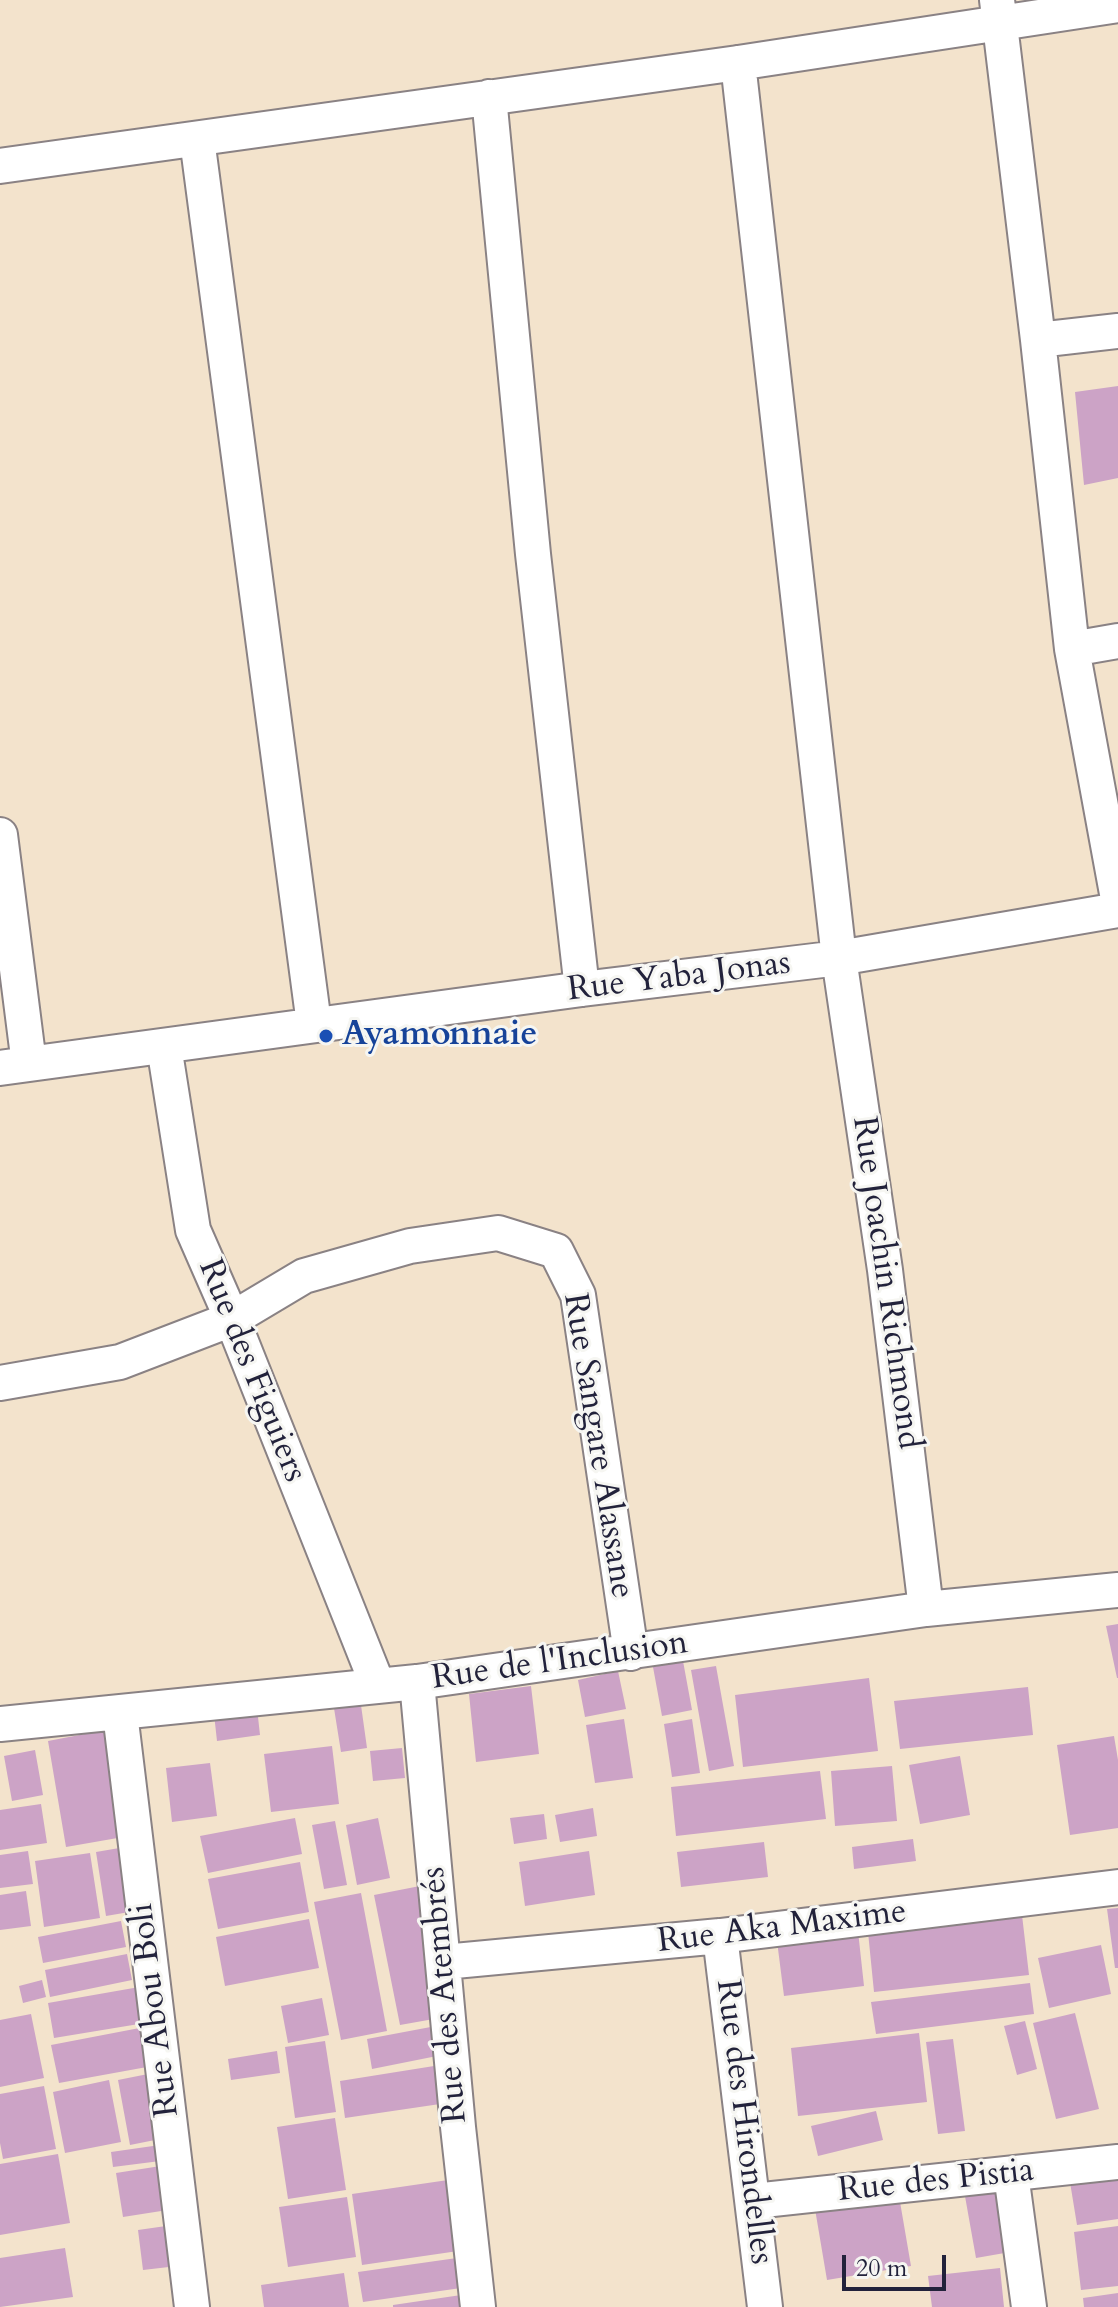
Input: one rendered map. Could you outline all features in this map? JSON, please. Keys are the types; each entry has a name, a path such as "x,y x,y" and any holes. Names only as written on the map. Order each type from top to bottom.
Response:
{"street":[{"path":"0,166 738,63 999,12 1118,5"},
{"path":"999,12 1072,649 1118,899"},
{"name":"Rue Joachin Richmond","path":"738,63 839,958 885,1270 926,1609"},
{"path":"489,97 533,554 582,989"},
{"path":"197,139 314,1024"},
{"path":"1038,340 1118,331"},
{"path":"1072,649 1118,641"},
{"path":"0,835 15,1066"},
{"name":"Rue Yaba Jonas","path":"15,1066 314,1024 839,958 1118,910"},
{"name":"Rue des Figuiers","path":"164,1046 193,1230 232,1319 378,1686"},
{"name":"Rue Sangare Alassane","path":"0,1383 120,1362 232,1319 304,1276 410,1246 498,1233 556,1251 578,1295 631,1653"},
{"name":"Rue de l'Inclusion","path":"0,1724 417,1682 926,1609 1118,1590"},
{"name":"Rue des Atembrés","path":"417,1682 458,2127 478,2307"},
{"name":"Rue Abou Boli","path":"120,1713 192,2307"},
{"name":"Rue Aka Maxime","path":"444,1962 720,1936 1118,1887"},
{"name":"Rue des Hirondelles","path":"720,1936 765,2307"},
{"name":"Rue des Pistia","path":"754,2201 1118,2162"},
{"path":"1011,2174 1029,2307"}],"building":[{"path":"1118,386 1118,478 1084,485 1075,392"},
{"path":"1118,1624 1118,1678 1117,1678 1106,1626"},
{"path":"683,1661 692,1710 662,1716 653,1667"},
{"path":"716,1666 734,1766 709,1771 691,1670"},
{"path":"618,1671 626,1709 585,1717 578,1680"},
{"path":"869,1678 878,1751 743,1767 735,1695"},
{"path":"531,1686 539,1754 476,1762 469,1694"},
{"path":"1028,1687 1033,1735 900,1749 894,1701"},
{"path":"360,1698 367,1748 341,1752 333,1702"},
{"path":"257,1708 260,1735 217,1741 214,1714"},
{"path":"624,1719 633,1778 595,1783 586,1725"},
{"path":"692,1719 700,1773 672,1777 664,1724"},
{"path":"111,1729 129,1836 66,1847 48,1741"},
{"path":"1114,1736 1118,1760 1118,1828 1070,1835 1057,1745"},
{"path":"332,1746 339,1804 271,1812 264,1754"},
{"path":"402,1748 405,1778 373,1781 370,1751"},
{"path":"35,1750 43,1795 12,1801 4,1756"},
{"path":"960,1756 970,1815 920,1824 909,1765"},
{"path":"210,1763 217,1816 172,1822 166,1768"},
{"path":"892,1766 897,1821 835,1826 831,1771"},
{"path":"820,1771 826,1819 676,1836 671,1787"},
{"path":"41,1804 47,1843 0,1850 0,1810"},
{"path":"593,1808 597,1836 560,1842 555,1815"},
{"path":"544,1814 547,1839 514,1844 510,1818"},
{"path":"295,1818 302,1854 208,1873 200,1836"},
{"path":"378,1818 390,1878 357,1885 346,1825"},
{"path":"335,1821 347,1885 324,1889 312,1825"},
{"path":"913,1839 916,1861 854,1869 852,1847"},
{"path":"764,1842 768,1877 681,1887 677,1852"},
{"path":"131,1846 141,1910 106,1916 96,1852"},
{"path":"28,1851 33,1884 0,1888 0,1855"},
{"path":"589,1851 595,1895 525,1906 519,1862"},
{"path":"90,1853 100,1918 44,1927 35,1861"},
{"path":"300,1862 309,1912 218,1929 208,1879"},
{"path":"420,1886 445,2017 400,2025 374,1895"},
{"path":"26,1891 31,1926 0,1930 0,1895"},
{"path":"361,1893 387,2031 341,2040 314,1902"},
{"path":"1118,1908 1118,1968 1115,1968 1107,1909"},
{"path":"1022,1915 1029,1975 874,1992 868,1932"},
{"path":"309,1919 319,1968 225,1986 216,1937"},
{"path":"121,1921 126,1947 43,1963 38,1937"},
{"path":"858,1931 864,1986 784,1996 777,1941"},
{"path":"1101,1945 1111,1994 1049,2008 1038,1958"},
{"path":"127,1954 132,1980 50,1997 45,1970"},
{"path":"42,1980 46,1997 23,2003 19,1986"},
{"path":"1030,1983 1034,2014 876,2034 871,2002"},
{"path":"145,1986 151,2022 54,2038 48,2003"},
{"path":"322,1998 329,2035 288,2043 281,2006"},
{"path":"1075,2013 1099,2109 1056,2119 1033,2023"},
{"path":"31,2014 44,2078 0,2087 0,2020"},
{"path":"1025,2021 1037,2069 1017,2075 1004,2026"},
{"path":"150,2026 158,2065 59,2083 51,2045"},
{"path":"436,2026 442,2055 372,2069 367,2039"},
{"path":"919,2033 927,2102 798,2116 791,2048"},
{"path":"953,2039 965,2131 938,2134 926,2042"},
{"path":"325,2041 336,2112 295,2118 285,2047"},
{"path":"277,2051 280,2073 231,2080 228,2059"},
{"path":"434,2066 440,2104 345,2118 340,2081"},
{"path":"158,2072 170,2137 130,2145 118,2080"},
{"path":"109,2080 121,2142 65,2153 53,2092"},
{"path":"44,2086 56,2149 3,2159 0,2094"},
{"path":"876,2111 883,2140 818,2156 811,2126"},
{"path":"335,2118 346,2190 288,2199 277,2127"},
{"path":"167,2144 168,2160 113,2167 111,2152"},
{"path":"58,2154 70,2223 0,2235 0,2164"},
{"path":"167,2165 174,2209 123,2217 116,2173"},
{"path":"1118,2169 1118,2219 1077,2225 1069,2176"},
{"path":"1003,2178 1016,2251 976,2258 963,2185"},
{"path":"455,2179 465,2250 362,2265 352,2194"},
{"path":"899,2196 911,2266 827,2280 815,2209"},
{"path":"347,2197 356,2257 288,2267 279,2207"},
{"path":"180,2224 186,2265 143,2270 138,2230"},
{"path":"1118,2226 1118,2286 1081,2290 1074,2232"},
{"path":"65,2248 73,2297 0,2307 0,2258"},
{"path":"464,2257 468,2287 363,2302 358,2272"},
{"path":"1000,2268 1004,2307 932,2307 928,2276"},
{"path":"344,2273 349,2307 264,2307 261,2285"},
{"path":"1118,2293 1118,2307 1084,2307 1083,2298"},
{"path":"468,2294 469,2307 393,2307 393,2305"}],"place":[{"name":"Ayamonnaie","path":"326,1036"}]}
